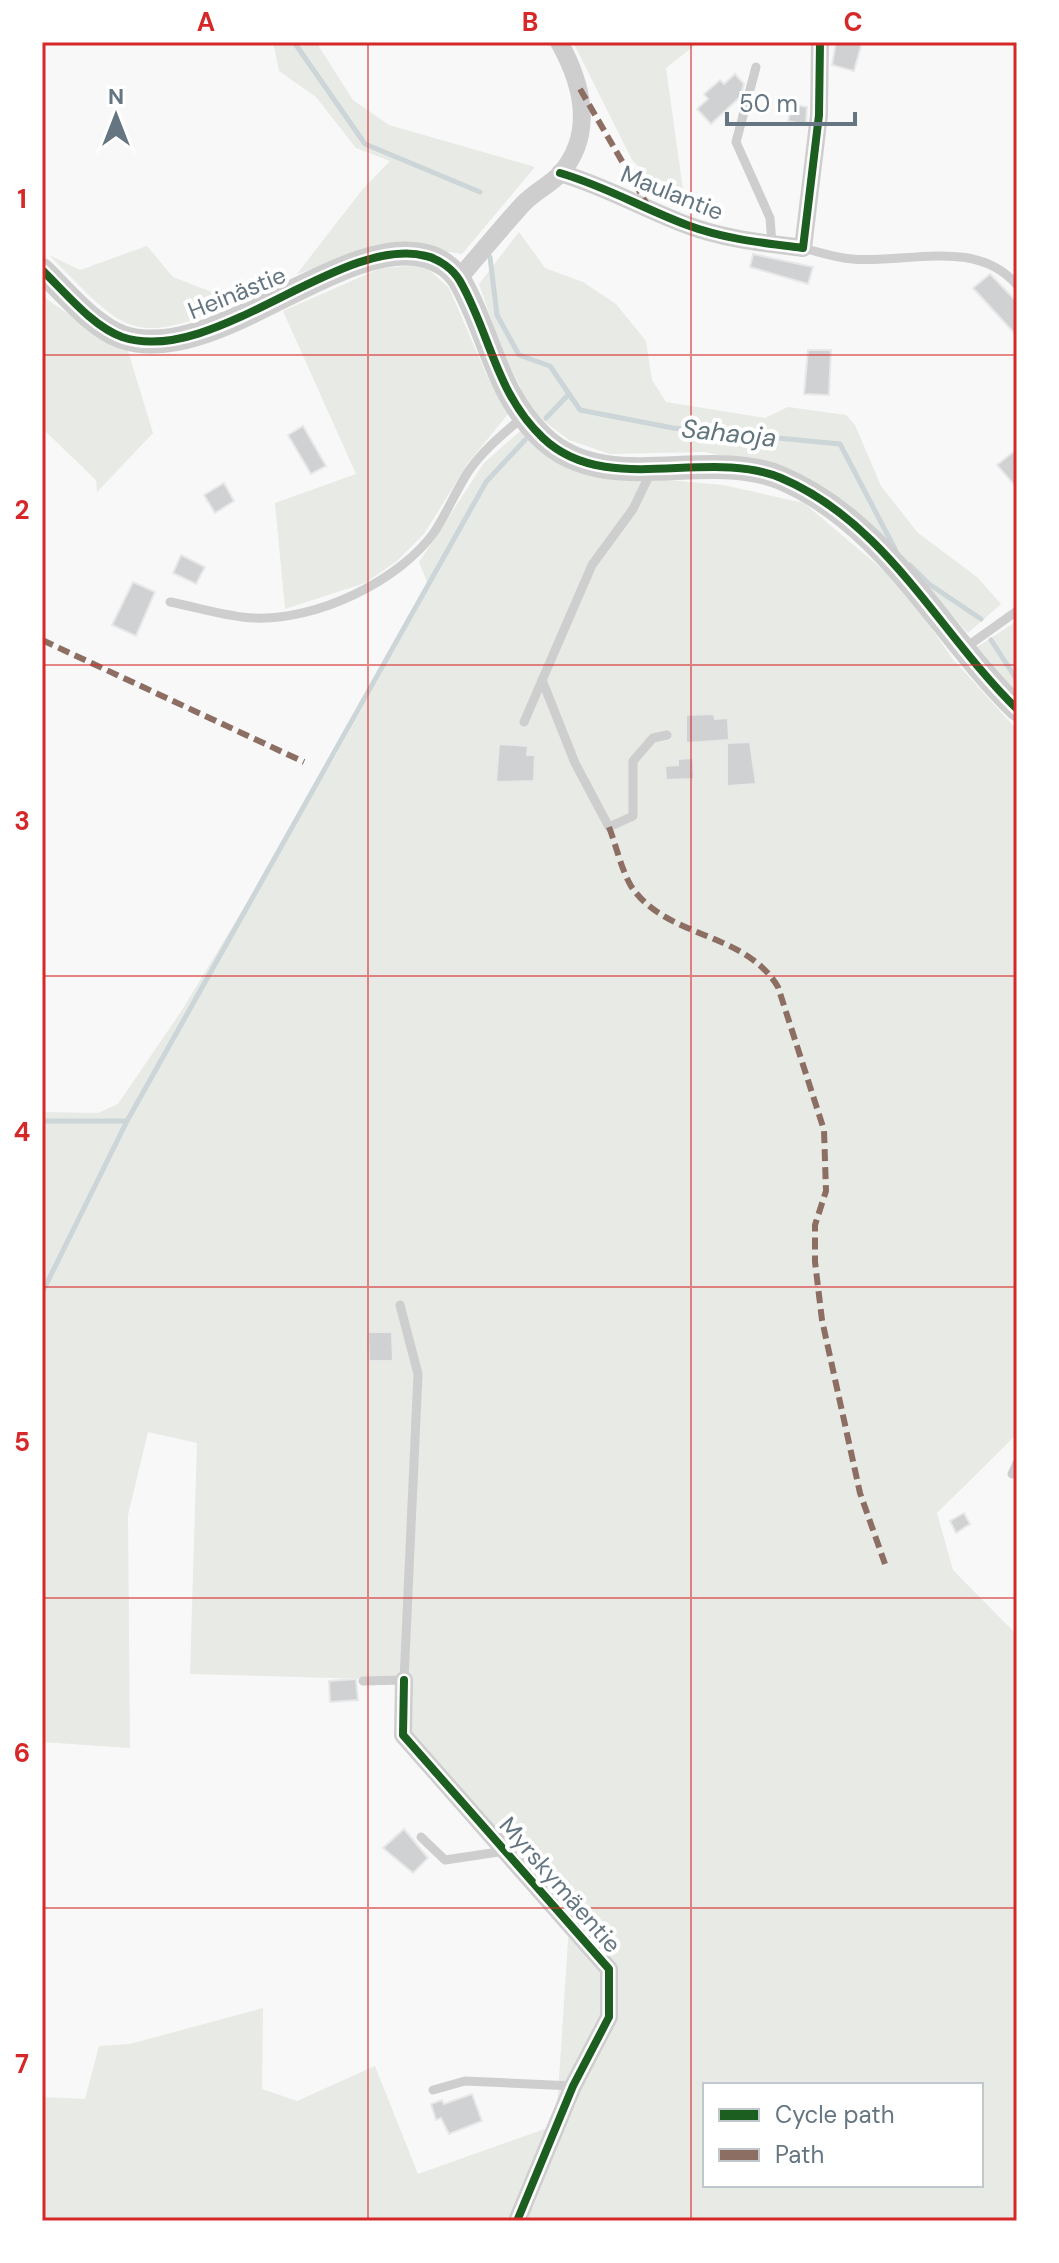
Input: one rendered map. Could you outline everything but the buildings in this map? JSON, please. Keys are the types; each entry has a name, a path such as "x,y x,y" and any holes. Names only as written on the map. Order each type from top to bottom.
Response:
{"street":[{"path":"559,42 580,89 583,117 577,148 560,173 526,201 459,278 494,365 524,416 544,439 565,454 597,465 653,469 742,469 779,477 814,496 854,526 910,581 1017,709"},
{"path":"803,248 819,115 820,42"},
{"name":"Maulantie","path":"560,173 597,183 685,225 719,236 803,248"},
{"name":"Heinästie","path":"42,270 107,328 142,342 170,340 218,325 343,270 395,254 427,256 443,263 459,278"},
{"name":"Myrskymäentie","path":"404,1680 403,1735 609,1969 609,2017 573,2086 517,2221"}],"lane":[{"path":"756,67 736,142 770,218 772,244"},
{"path":"803,248 851,259 931,255 971,258 1003,269 1017,285"},
{"path":"170,602 255,618 293,614 371,587 405,565 434,531 469,471 492,443 524,416"},
{"path":"524,722 592,565 633,509 653,469"},
{"path":"965,648 1017,611"},
{"path":"542,680 575,763 609,827 633,816 633,761 653,738 667,735"},
{"name":"Myrskymäentie","path":"400,1305 418,1374 404,1680"},
{"path":"1012,1474 1017,1463"},
{"path":"363,1681 404,1680"},
{"path":"421,1837 445,1860 505,1851"},
{"path":"433,2090 465,2081 573,2086"}],"shaded area":[{"path":"273,42 316,42 353,100 389,125 535,167 462,254 398,243 297,274 362,190 390,161 356,148 316,97 279,71"},
{"path":"573,42 699,42 666,68 686,211 632,160"},
{"path":"519,232 545,268 583,282 616,304 646,341 652,380 666,402 765,418 788,407 846,415 855,425 881,486 918,533 977,577 1001,604 968,633 881,538 783,469 705,452 610,454 569,440 533,413 502,350 479,284"},
{"path":"147,246 173,277 240,303 174,325 152,328 133,326 97,303 49,255 80,270"},
{"path":"424,265 449,288 487,376 509,413 468,463 424,534 397,561 365,583 285,609 275,503 356,474 283,311 381,268"},
{"path":"42,296 102,337 127,348 153,433 97,492 96,480 42,428"},
{"path":"520,431 582,472 723,485 804,503 902,586 952,658 1017,730 1017,1434 937,1513 953,1570 1017,1635 1017,2221 42,2221 42,2097 85,2099 99,2046 130,2044 263,2008 262,2089 297,2101 375,2066 418,2174 556,2125 569,1925 403,1735 403,1680 190,1674 197,1443 148,1432 128,1515 130,1748 42,1742 42,1112 98,1113 118,1104 182,1010 335,757 429,587 419,562 484,463"},
{"path":"1017,621 1017,693 974,649"}],"waterway":[{"name":"Sahaoja","path":"294,42 365,144 480,192"},
{"name":"Sahaoja","path":"490,257 497,315 519,355 550,366 580,410 673,428 840,444 895,549"},
{"path":"546,418 569,394"},
{"path":"42,1293 127,1121 486,482 525,440"},
{"name":"Sahaoja","path":"910,565 929,584 981,619"},
{"name":"Sahaoja","path":"991,640 1017,680"},
{"path":"42,1121 127,1121"}],"marked path":[{"path":"580,89 648,206"},
{"path":"42,640 304,762"},
{"path":"609,827 627,879 646,903 664,916 746,955 764,969 778,987 824,1130 826,1191 815,1225 815,1262 822,1320 860,1493 885,1564"}],"cycle path":[{"path":"560,173 701,230 803,248 819,115 820,42"},
{"path":"42,270 79,308 111,332 122,337 158,342 196,334 236,319 355,264 392,254 436,259 460,281 514,402 543,438 568,456 596,465 626,469 721,467 752,470 781,478 818,498 852,522 882,551 1017,709"},
{"path":"404,1680 403,1735 609,1969 609,2017 573,2086 517,2221"}]}
